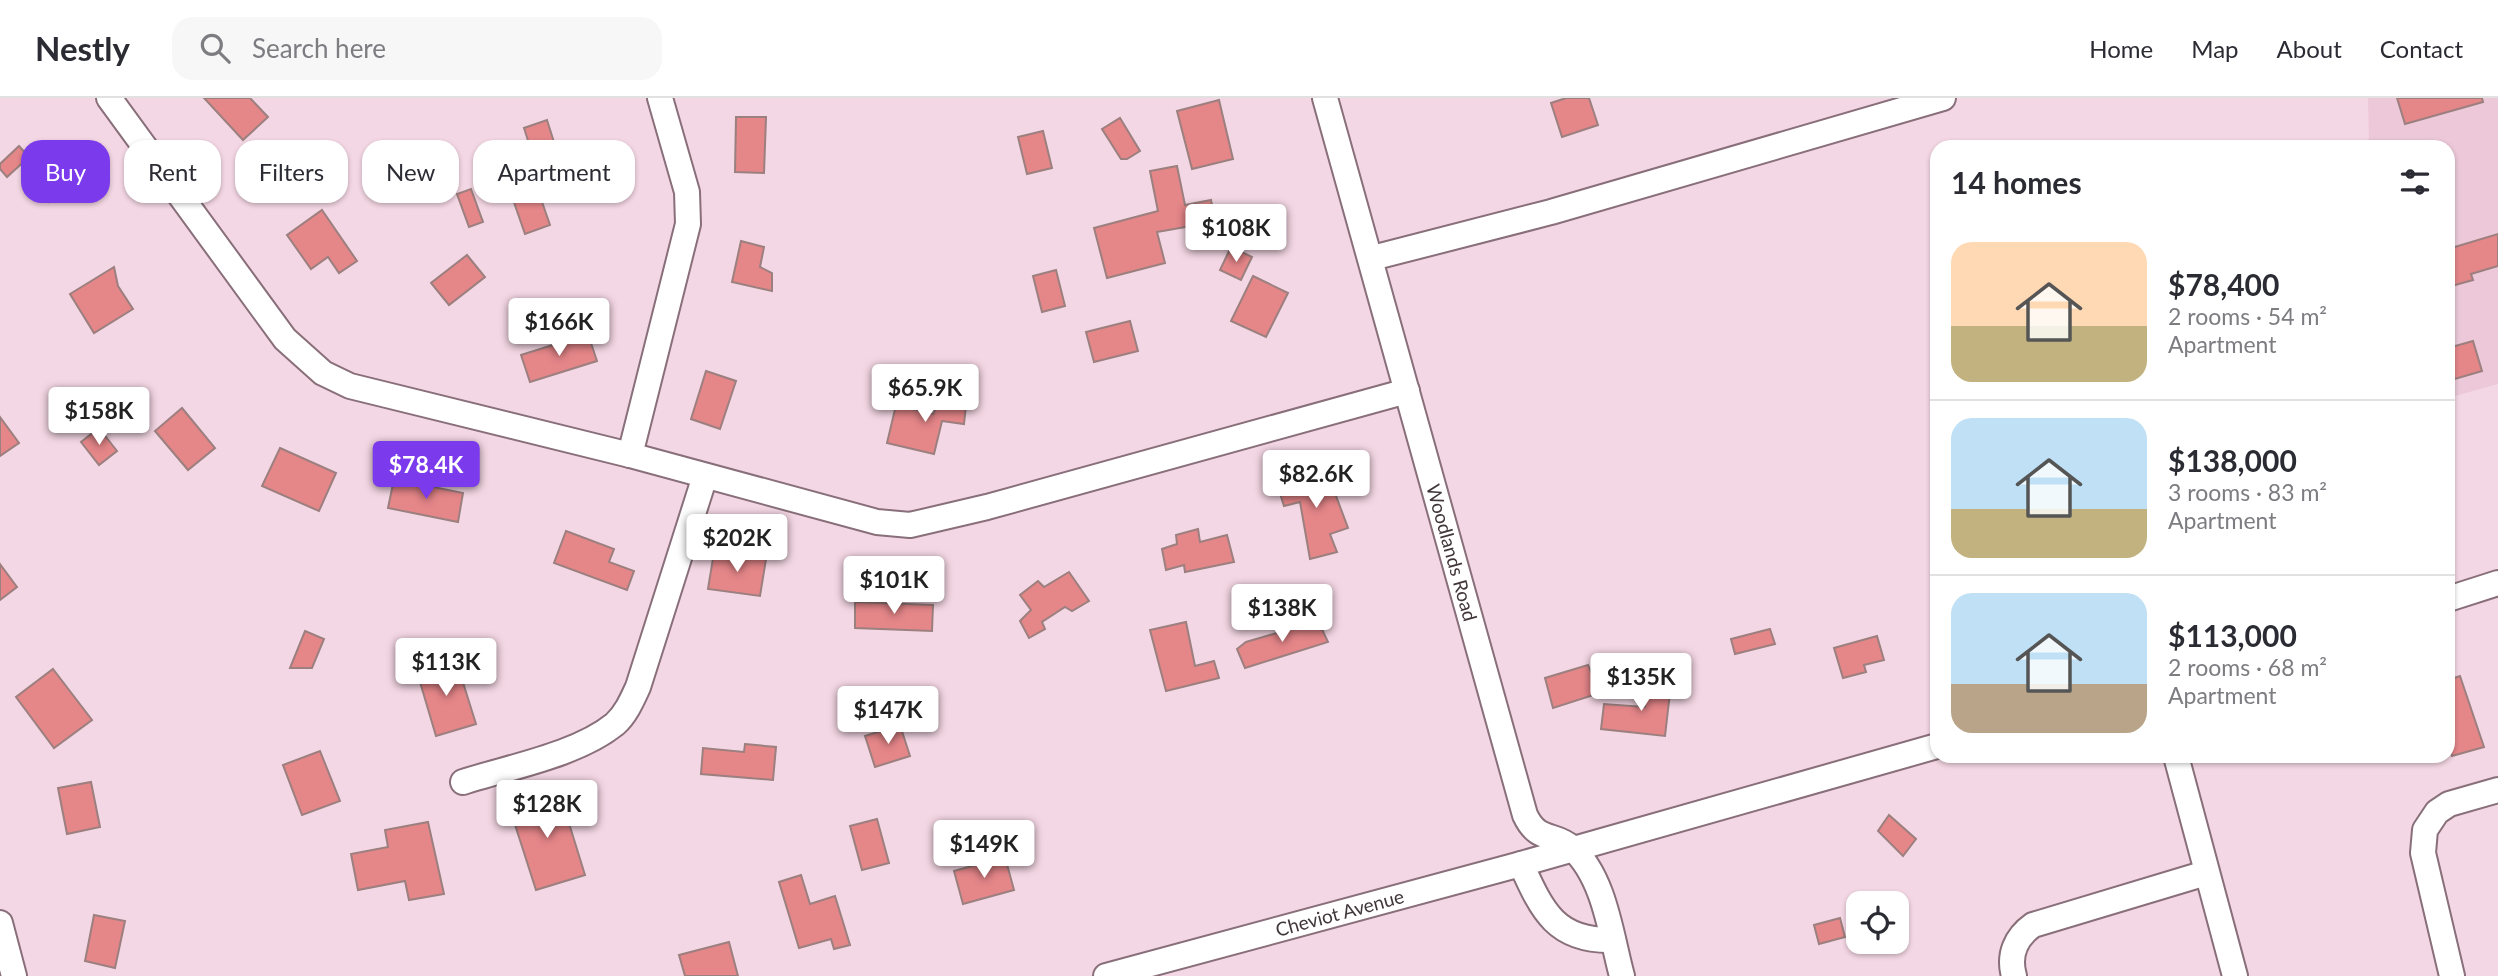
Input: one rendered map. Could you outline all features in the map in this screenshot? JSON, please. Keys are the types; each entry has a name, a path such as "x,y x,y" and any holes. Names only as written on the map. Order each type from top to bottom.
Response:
{"street":[{"path":"109,98 285,339 323,373 350,386 630,455 877,522 910,525 987,507 1408,391"},
{"path":"630,455 688,223 687,191 660,98"},
{"name":"Woodlands Road","path":"1325,98 1372,258 1525,815 1536,833 1573,849"},
{"path":"1372,258 1551,212 1944,98"},
{"path":"463,782 574,747 617,723 638,687 705,476"},
{"path":"2455,597 2498,583"},
{"name":"Cheviot Avenue","path":"1106,976 1521,864 1930,748"},
{"path":"2178,763 2235,976"},
{"path":"2452,976 2423,853 2426,830 2437,812 2449,804 2498,790"},
{"path":"1573,849 1585,863 1600,895 1622,976"},
{"path":"1521,864 1539,903 1556,922 1580,938 1612,940"},
{"path":"2014,976 2015,945 2020,934 2033,925 2206,873"},
{"path":"0,923 14,976"}],"shaded area":[{"path":"2368,98 2498,98 2498,384 2455,396 2455,140 2369,140"}],"building":[{"path":"204,98 250,98 268,117 243,140"},
{"path":"1566,98 1589,98 1598,125 1562,137 1551,103"},
{"path":"2397,98 2482,98 2483,102 2405,124"},
{"path":"1219,100 1233,159 1192,169 1177,111"},
{"path":"736,117 766,117 764,173 735,172"},
{"path":"1120,118 1140,151 1127,159 1121,159 1102,129"},
{"path":"547,120 553,140 528,140 524,128"},
{"path":"1043,131 1052,168 1027,174 1018,137"},
{"path":"19,146 21,148 21,164 7,177 0,169 0,164"},
{"path":"1177,166 1185,205 1211,200 1219,240 1200,244 1197,225 1157,232 1165,263 1107,278 1094,228 1158,211 1150,171"},
{"path":"471,189 473,203 476,203 483,222 469,227 459,193"},
{"path":"514,203 542,203 550,225 525,234"},
{"path":"322,210 357,261 339,273 328,257 311,269 287,235"},
{"path":"2498,234 2498,266 2471,274 2473,280 2455,285 2455,247"},
{"path":"741,241 764,247 760,267 772,273 772,291 732,282"},
{"path":"1231,247 1252,257 1241,280 1220,270"},
{"path":"467,255 485,277 449,305 431,283"},
{"path":"114,267 118,286 133,309 94,333 70,294"},
{"path":"1056,270 1065,306 1042,312 1033,276"},
{"path":"1253,276 1288,293 1266,337 1231,321"},
{"path":"1130,321 1138,351 1094,362 1086,332"},
{"path":"588,334 597,361 530,382 521,355"},
{"path":"2473,341 2482,371 2455,379 2455,346"},
{"path":"706,371 736,381 720,429 691,419"},
{"path":"943,394 967,396 964,424 942,421 934,454 887,443 896,405 933,414"},
{"path":"182,408 215,448 188,470 155,431"},
{"path":"0,417 19,443 0,456"},
{"path":"99,428 117,451 99,465 81,442"},
{"path":"280,448 336,473 319,511 262,486"},
{"path":"1326,469 1348,528 1330,534 1337,552 1310,559 1300,502 1284,506 1277,484"},
{"path":"394,479 463,493 458,522 388,508"},
{"path":"1198,529 1200,542 1227,535 1234,562 1185,572 1184,565 1166,570 1162,549 1177,544 1176,535"},
{"path":"566,531 614,549 609,562 634,571 627,590 554,563"},
{"path":"714,552 766,559 760,596 708,589"},
{"path":"0,564 17,587 0,600"},
{"path":"1069,572 1089,601 1072,611 1065,607 1042,622 1045,629 1029,638 1020,621 1031,610 1020,595 1038,581 1044,587"},
{"path":"855,602 933,605 932,631 855,628"},
{"path":"1318,621 1328,642 1245,668 1237,649 1246,642"},
{"path":"1186,622 1195,666 1214,661 1219,678 1166,691 1150,630"},
{"path":"1770,629 1775,644 1735,654 1731,639"},
{"path":"305,631 324,639 312,668 290,668"},
{"path":"1877,636 1884,660 1864,665 1866,672 1843,678 1834,648"},
{"path":"456,660 476,724 436,736 417,672"},
{"path":"1588,665 1600,693 1553,708 1545,678"},
{"path":"53,669 92,720 54,748 16,697"},
{"path":"2460,676 2484,747 2455,755 2455,678"},
{"path":"1647,683 1671,684 1665,736 1601,729 1604,704 1645,707"},
{"path":"900,725 910,756 875,767 865,736"},
{"path":"745,744 776,747 773,780 701,774 703,748 744,752"},
{"path":"320,751 340,801 302,815 283,765"},
{"path":"91,782 100,827 67,834 58,788"},
{"path":"559,791 585,875 536,890 509,806"},
{"path":"1889,815 1916,839 1903,856 1878,831"},
{"path":"877,819 889,863 862,870 850,826"},
{"path":"428,822 444,894 409,900 405,881 358,890 351,854 388,847 385,830"},
{"path":"1005,857 1014,890 963,904 954,871"},
{"path":"801,875 810,904 835,896 850,945 834,949 831,939 799,948 779,882"},
{"path":"94,915 125,921 115,968 85,961"},
{"path":"1840,918 1845,937 1819,944 1814,925"},
{"path":"729,942 738,976 685,976 679,955"}]}
